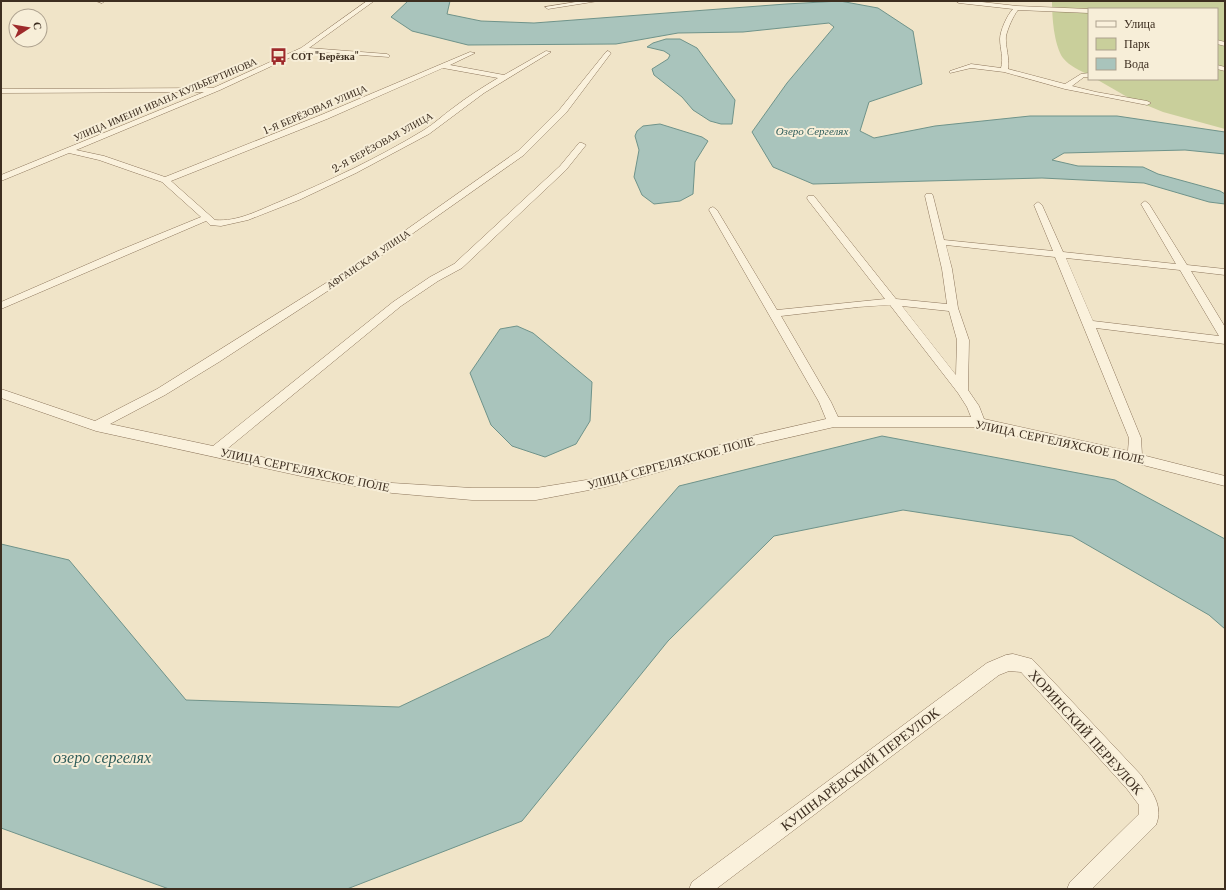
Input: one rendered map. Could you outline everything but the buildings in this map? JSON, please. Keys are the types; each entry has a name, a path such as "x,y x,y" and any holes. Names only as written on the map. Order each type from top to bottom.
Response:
{"street":[{"name":"УЛИЦА ИМЕНИ ИВАНА КУЛЬБЕРТИНОВА","path":"1,178 218,90 303,49 371,1"},
{"path":"548,7 596,1"},
{"path":"959,1 1018,8 1088,9"},
{"path":"1004,70 1006,61 1003,37 1012,13 1018,8"},
{"path":"303,49 387,56"},
{"name":"2-Я БЕРЁЗОВАЯ УЛИЦА","path":"1,306 121,253 209,220 227,223 249,217 344,176 426,132 440,123 459,106 504,77 548,52"},
{"name":"1-Я БЕРЁЗОВАЯ УЛИЦА","path":"165,180 324,117 472,53"},
{"name":"АФГАНСКАЯ УЛИЦА","path":"96,426 161,392 215,359 372,258 521,153 564,111 608,53"},
{"path":"444,66 504,77"},
{"path":"952,72 971,66 1004,70 1116,98 1147,103"},
{"path":"1065,86 1083,75 1088,75"},
{"path":"1,91 218,90"},
{"path":"215,451 397,304 434,279 458,266 563,168 582,145"},
{"path":"70,151 101,158 165,180 209,220"},
{"path":"929,196 947,269 953,308 963,340 962,390"},
{"path":"811,198 962,390 973,406 979,422"},
{"path":"1144,204 1225,336"},
{"path":"1038,206 1089,324 1135,438 1135,458"},
{"path":"713,210 825,402 834,422"},
{"path":"940,242 1225,272"},
{"path":"773,314 858,304 892,302 953,308"},
{"path":"1089,324 1225,340"},
{"name":"УЛИЦА СЕРГЕЛЯХСКОЕ ПОЛЕ","path":"1,393 96,426 215,451 300,471 392,488 472,494 536,494 604,482 756,440 834,422 979,422 1135,458 1225,481"},
{"name":"КУШНАРЁВСКИЙ ПЕРЕУЛОК","path":"699,889 993,669 1015,661 1026,665"},
{"name":"ХОРИНСКИЙ ПЕРЕУЛОК","path":"1026,665 1134,782 1148,802 1149,818 1077,889"}],"green space":[{"path":"1052,1 1225,1 1225,129 1163,112 1129,98 1098,80 1218,80 1218,8 1088,8 1088,74 1075,68 1063,58 1057,46 1052,15"}],"water":[{"name":"Озеро Сергелях","path":"408,1 450,1 447,14 481,21 534,23 840,1 878,8 913,31 922,84 869,102 860,131 874,138 935,126 1030,116 1117,116 1225,132 1225,154 1185,150 1064,153 1052,160 1078,166 1143,167 1158,174 1220,191 1225,194 1225,204 1209,202 1144,183 1042,178 813,184 773,167 752,132 787,83 834,27 829,23 743,32 678,33 616,44 468,45 412,31 391,17"},
{"path":"666,39 680,39 697,48 735,100 732,124 721,124 710,121 693,110 682,97 654,75 652,69 668,59 670,55 664,51 647,47 653,43"},
{"path":"660,124 702,137 708,141 695,162 693,194 680,201 654,204 642,195 634,177 639,150 635,136 637,131 643,126"},
{"path":"517,326 533,333 592,382 590,421 576,444 545,457 512,446 491,425 470,373 500,329"},
{"name":"озеро сергелях","path":"882,436 1115,480 1225,539 1225,629 1209,615 1072,536 903,510 774,536 668,641 522,821 347,889 169,889 1,828 1,544 69,560 186,700 399,707 549,636 679,486"}],"place":[{"name":"СОТ \"Берёзка\"","path":"278,56"}]}
